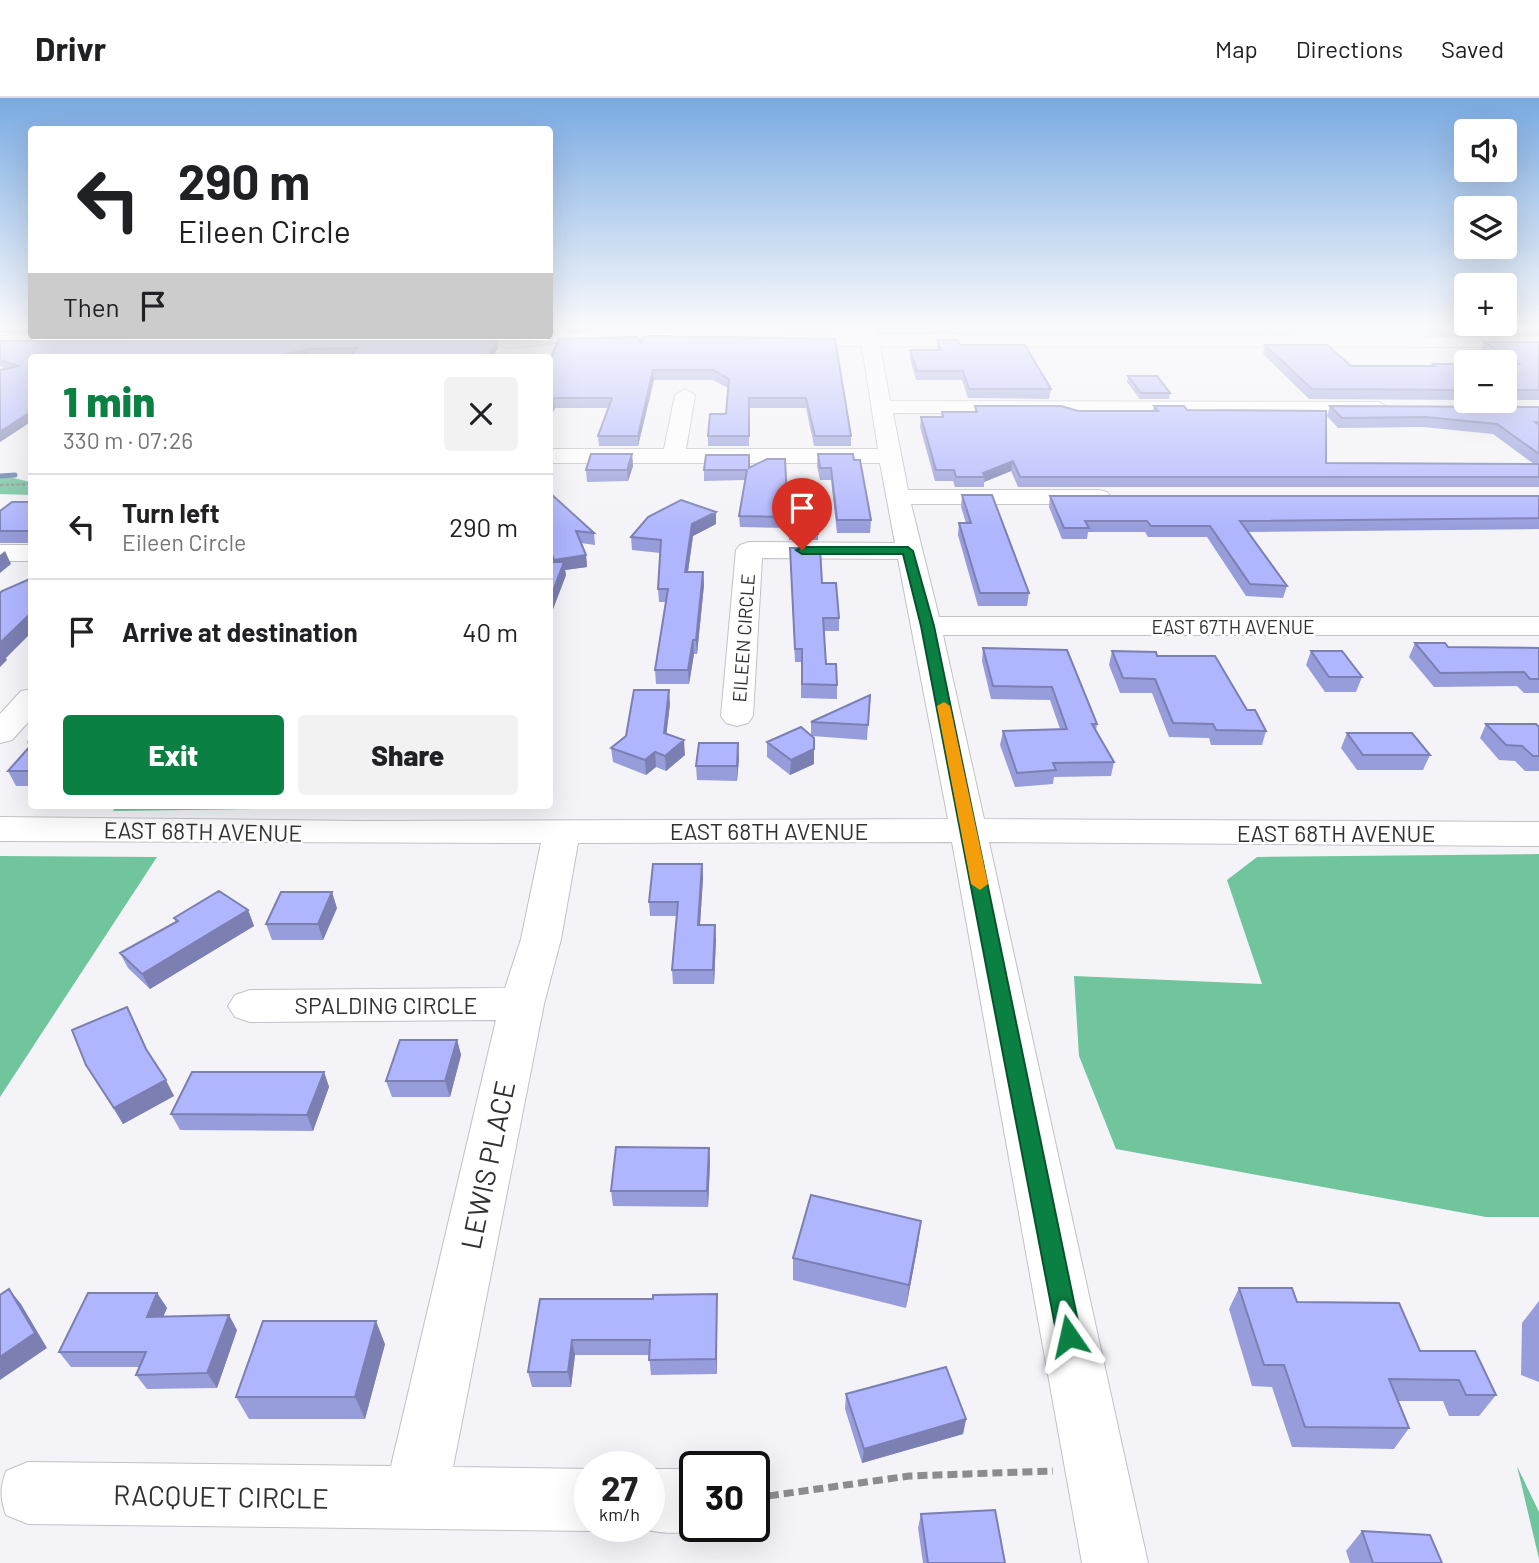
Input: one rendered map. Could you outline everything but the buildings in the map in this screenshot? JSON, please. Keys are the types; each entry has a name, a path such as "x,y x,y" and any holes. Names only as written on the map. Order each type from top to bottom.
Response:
{"street":[{"path":"877,393 969,832 1115,1563"},
{"path":"674,457 685,395"},
{"path":"879,407 1402,408"},
{"path":"553,456 889,456"},
{"path":"897,498 1120,497"},
{"name":"EILEEN CIRCLE","path":"737,716 749,550 908,551"},
{"path":"0,553 28,553"},
{"name":"EAST 67TH AVENUE","path":"927,626 1539,626"},
{"path":"0,733 28,702"},
{"name":"EAST 68TH AVENUE","path":"0,829 367,819 562,831 1539,834"},
{"name":"LEWIS PLACE","path":"415,1499 522,1004 541,939 562,831"},
{"name":"SPALDING CIRCLE","path":"250,1006 522,1004"},
{"name":"RACQUET CIRCLE","path":"27,1493 574,1500"}],"path":[{"path":"0,485 28,484"},
{"path":"770,1496 909,1476 1096,1469"}],"green space":[{"path":"0,475 28,481 28,495 0,494"},
{"path":"114,809 256,809 113,811"},
{"path":"1539,854 1539,1217 1486,1217 1116,1149 1079,1056 1074,976 1262,984 1227,880 1257,857"},
{"path":"0,856 157,857 0,1097"},
{"path":"1517,1466 1539,1512 1539,1559"}],"waterway":[{"path":"0,476 15,475"}],"slow traffic":[{"path":"944,706 980,884"}],"route":[{"path":"802,550 908,551 927,626 1069,1336"}]}
